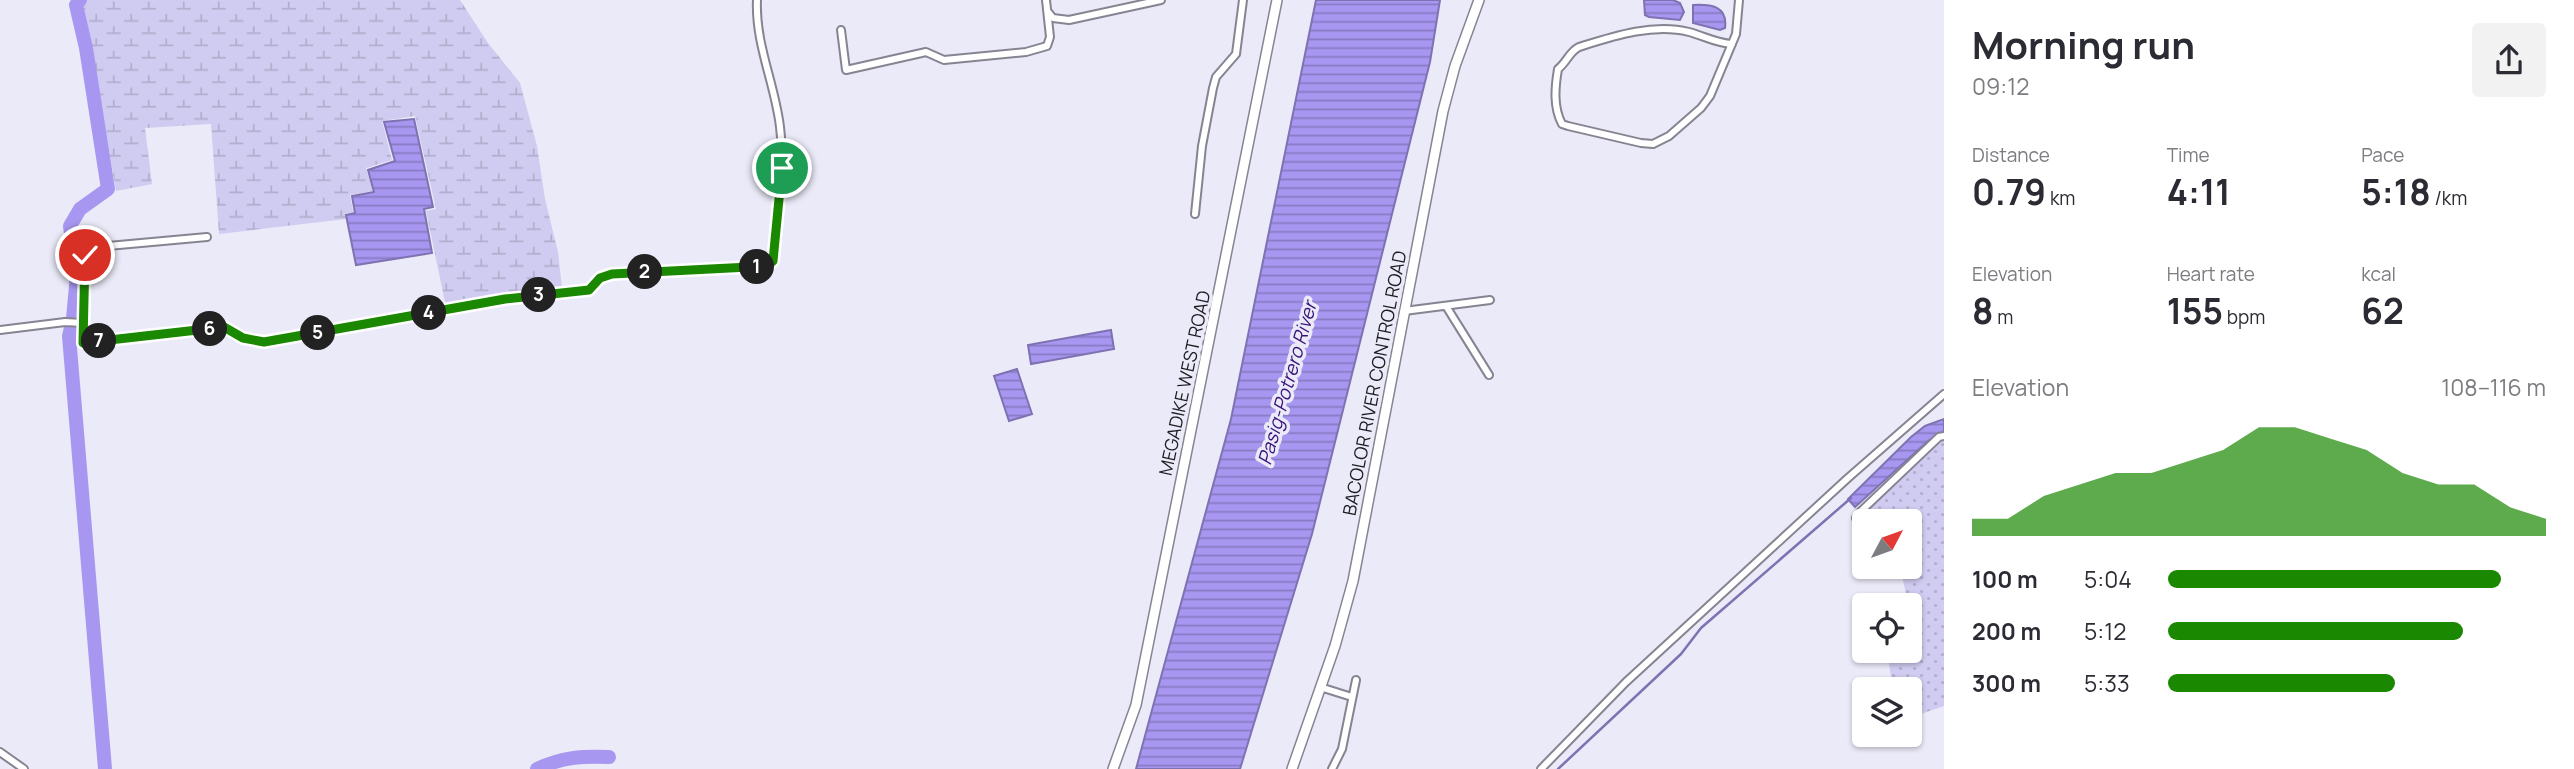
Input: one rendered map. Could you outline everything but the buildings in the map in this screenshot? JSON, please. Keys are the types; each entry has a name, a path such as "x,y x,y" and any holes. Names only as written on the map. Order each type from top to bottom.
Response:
{"street":[{"path":"207,237 86,248 81,323 83,343 224,327 243,338 264,342 505,299 589,290 600,278 612,274 767,266 773,261 782,149 780,124 756,24 757,0"},
{"path":"841,30 846,71 926,52 944,60 1026,52 1047,46 1050,37 1046,0"},
{"path":"1048,12 1053,18 1069,20 1161,0"},
{"path":"1195,214 1202,146 1213,88 1216,77 1236,54 1243,0"},
{"name":"MEGADIKE WEST ROAD","path":"1113,769 1136,705 1277,0"},
{"name":"BACOLOR RIVER CONTROL ROAD","path":"1292,769 1335,646 1353,580 1443,111 1455,66 1479,0"},
{"path":"1732,44 1715,42 1689,32 1653,29 1579,47 1571,51 1565,63 1558,69 1558,116 1562,124 1567,126 1653,144 1669,136 1701,108 1710,96 1732,44 1736,34 1739,0"},
{"path":"1404,311 1490,300"},
{"path":"1446,306 1489,375"},
{"path":"0,330 65,322 81,323"},
{"path":"1541,769 1626,682 1848,478 1944,394"},
{"path":"1863,509 1914,459 1939,437 1944,436"},
{"path":"1332,769 1342,749 1356,680"},
{"path":"1320,687 1352,697"},
{"path":"0,752 24,769"}],"green space":[{"path":"85,0 460,0 488,43 520,83 537,146 545,199 558,252 563,296 446,307 426,211 436,209 415,116 382,121 392,160 366,168 373,191 350,195 353,212 345,214 346,219 219,234 211,124 145,128 152,184 116,191 87,23 81,6"},
{"path":"1944,438 1944,706 1922,714 1922,677 1891,677 1889,663 1922,663 1922,593 1906,593 1903,579 1922,579 1922,509 1866,509 1924,453"}],"water":[{"name":"Pasig-Potrero River","path":"1316,0 1440,0 1430,62 1312,534 1240,769 1136,769 1231,419"},
{"path":"1644,0 1673,0 1680,3 1684,12 1680,20 1649,17 1645,15"},
{"path":"1693,5 1717,8 1724,15 1725,28 1720,30 1693,23"},
{"path":"414,119 433,207 424,209 432,253 356,265 346,215 355,213 352,196 374,192 368,170 395,161 384,122"},
{"path":"1111,330 1114,349 1031,364 1028,345"},
{"path":"1017,369 1032,414 1009,421 994,376"},
{"path":"1944,419 1944,431 1928,441 1855,507 1848,499 1911,437 1925,426"}],"waterway":[{"path":"80,0 76,5 86,48 108,189 80,209 70,226 77,275 69,336 105,769"},
{"path":"1558,769 1681,654 1701,628 1851,498"},
{"path":"537,769 572,758 609,757"}],"route":[{"path":"85,255 83,343 224,327 243,338 264,342 505,299 589,290 600,278 612,274 767,266 773,261 782,168"}]}
